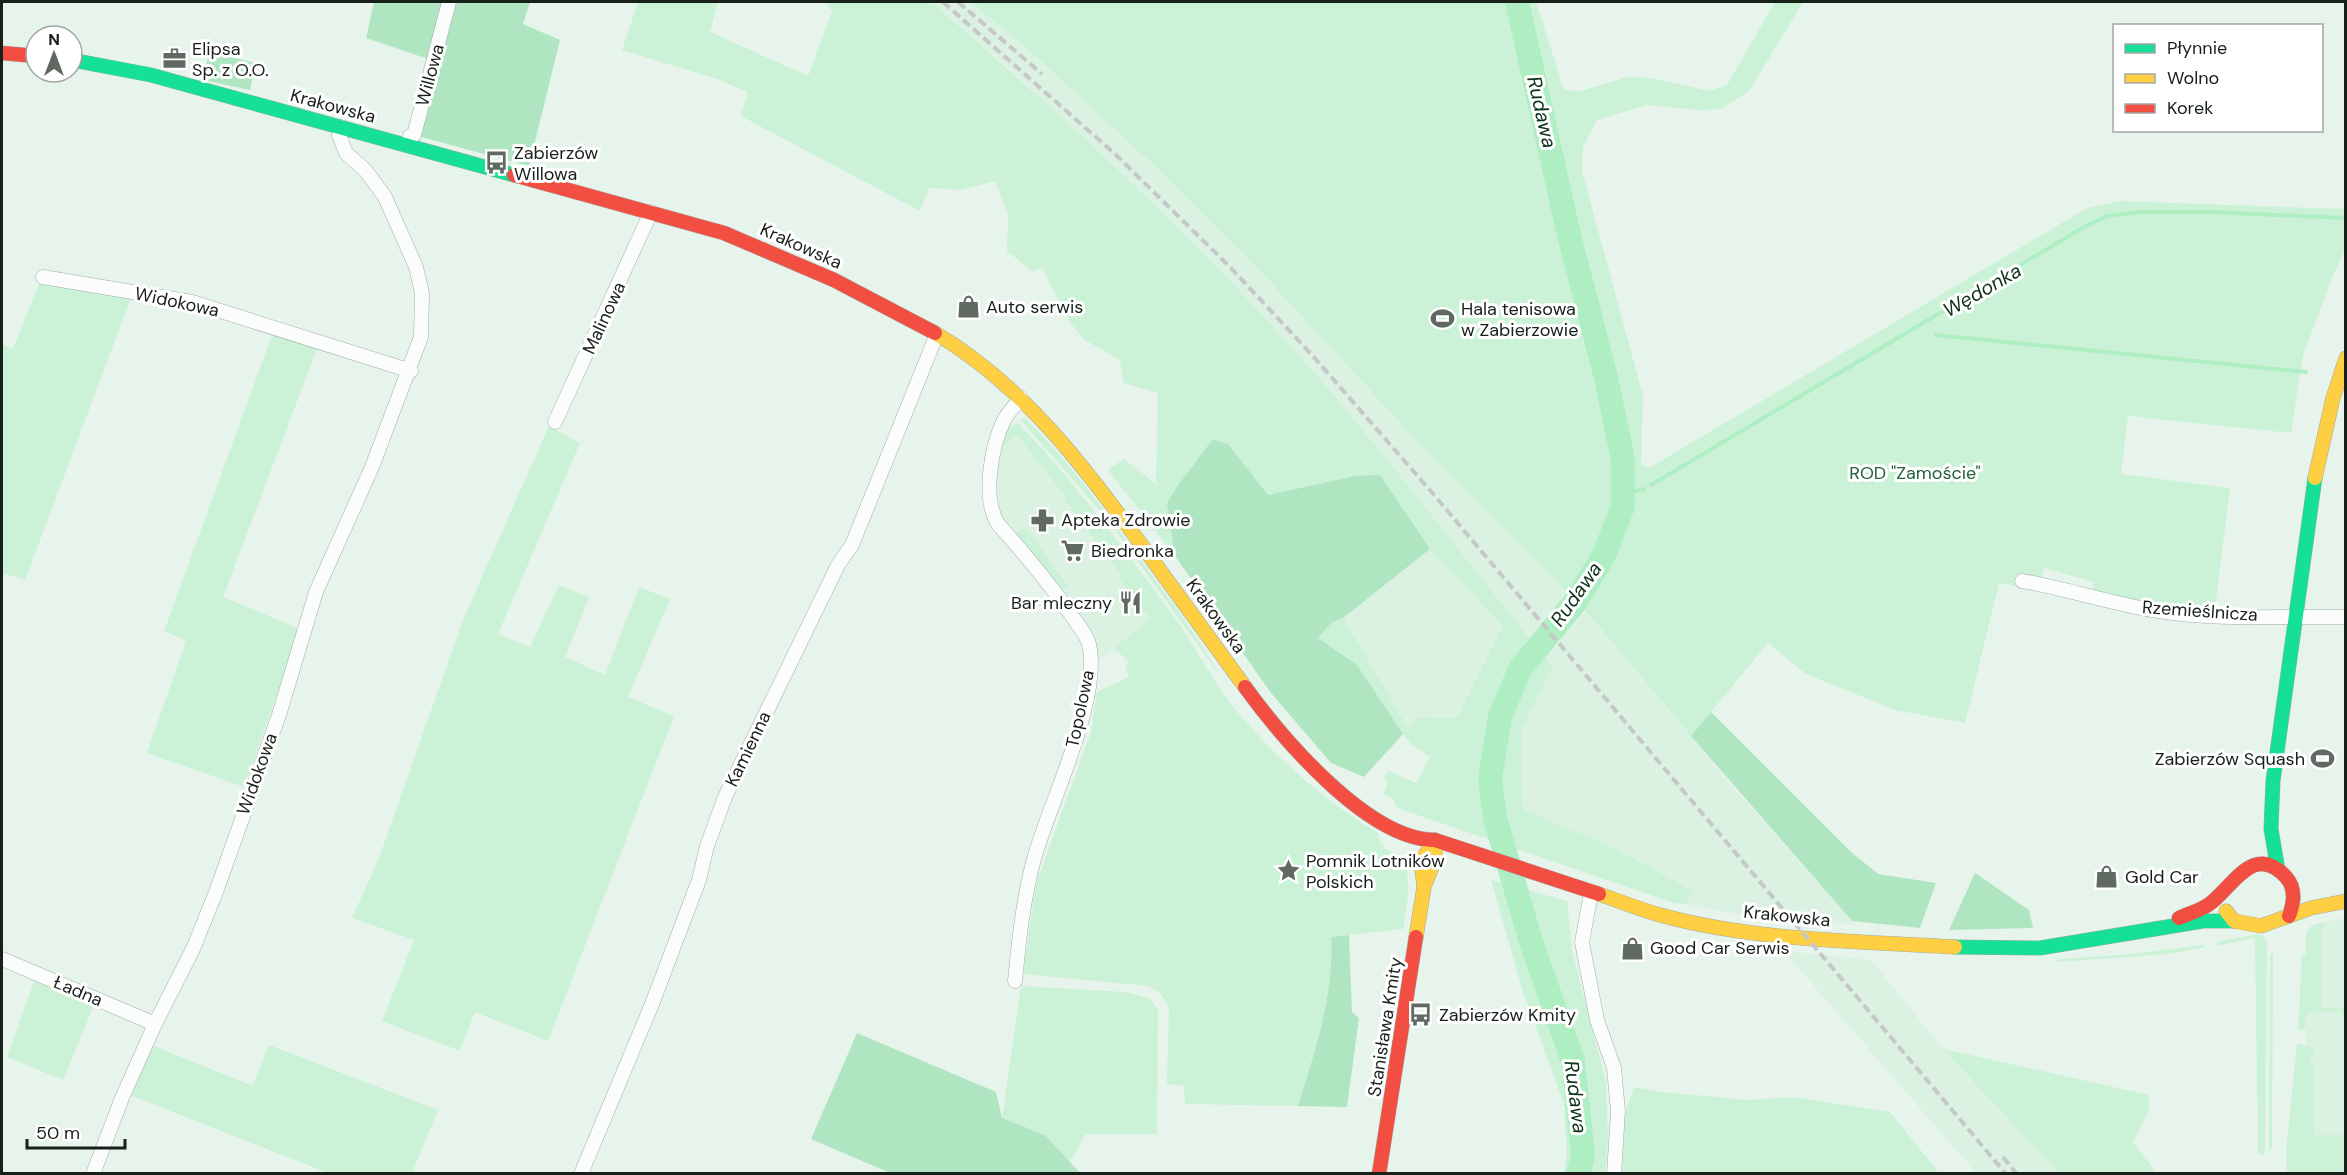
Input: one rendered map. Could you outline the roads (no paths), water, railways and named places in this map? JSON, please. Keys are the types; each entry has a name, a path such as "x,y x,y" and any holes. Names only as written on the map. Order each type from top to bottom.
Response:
{"main road":[{"path":"2,53 24,55"},
{"name":"Krakowska","path":"84,62 141,72 724,233 793,261 937,334 961,350 1021,398 1074,454 1111,501 1269,721 1322,776 1425,828 1435,840 1661,915 1767,933 1926,945 2040,948 2146,930 2221,920 2234,921"},
{"path":"2346,358 2336,387 2318,460 2270,819 2274,860 2278,870 2288,880 2310,893 2346,900"},
{"path":"2270,819 2255,858 2234,876 2225,889 2225,907 2234,921 2262,927 2346,900"},
{"name":"Stanisława Kmity","path":"1379,1173 1424,887 1419,873 1420,863 1423,852 1435,840"},
{"path":"2247,867 2262,865 2278,870"},
{"path":"2286,918 2294,894 2288,880"},
{"name":"Krakowska","path":"2146,930 2209,904 2225,889"}],"street":[{"name":"Willowa","path":"408,145 410,136 414,135 449,2"},
{"name":"Widokowa","path":"93,1173 155,1024 193,949 216,892 279,715 316,592 358,499 411,370 421,337 422,293 416,267 385,197 366,171 346,153 339,135 341,127"},
{"name":"Malinowa","path":"555,422 651,212"},
{"name":"Widokowa","path":"43,277 192,302 411,370"},
{"name":"Kamienna","path":"582,1173 648,1013 699,879 707,846 725,797 838,566 852,545 937,334"},
{"name":"Topolowa","path":"1015,981 1021,914 1032,870 1080,724 1090,676 1090,658 1084,634 1047,580 998,524 993,514 992,474 998,438 1004,419 1021,398"},
{"name":"Rzemieślnicza","path":"2022,581 2154,610 2201,615 2346,617"},
{"path":"1591,893 1582,942 1597,1020 1614,1068 1618,1111 1614,1173"},
{"name":"Ładna","path":"2,959 155,1024"}],"waterway":[{"name":"Rudawa","path":"1517,2 1569,235 1606,378 1623,459 1623,506 1604,555 1576,601 1520,669 1500,717 1490,779 1495,818 1531,942 1573,1061 1583,1156 1578,1174"},
{"name":"Wędonka","path":"1651,485 2084,227 2107,216 2140,212 2212,212 2346,218"},
{"path":"1936,335 2306,372"},
{"name":"Wędonka","path":"1624,494 1644,489"}],"railway":[{"path":"943,2 1115,154 1231,268 1312,355 1429,489 2006,1174"},
{"path":"958,2 1042,74"},
{"path":"2003,1157 2017,1174"}],"place":[{"name":"Elipsa Sp. z O.O.","path":"174,59"},
{"name":"Zabierzów Willowa","path":"496,163"},
{"name":"Auto serwis","path":"968,307"},
{"name":"Hala tenisowa w Zabierzowie","path":"1443,319"},
{"name":"Apteka Zdrowie","path":"1043,520"},
{"name":"Biedronka","path":"1073,551"},
{"name":"Bar mleczny","path":"1130,603"},
{"name":"Zabierzów Squash","path":"2323,759"},
{"name":"Pomnik Lotników Polskich","path":"1288,871"},
{"name":"Gold Car","path":"2107,877"},
{"name":"Good Car Serwis","path":"1632,948"},
{"name":"Zabierzów Kmity","path":"1421,1015"}],"park label":[{"name":"ROD \"Zamoście\"","path":"1915,473"}]}
